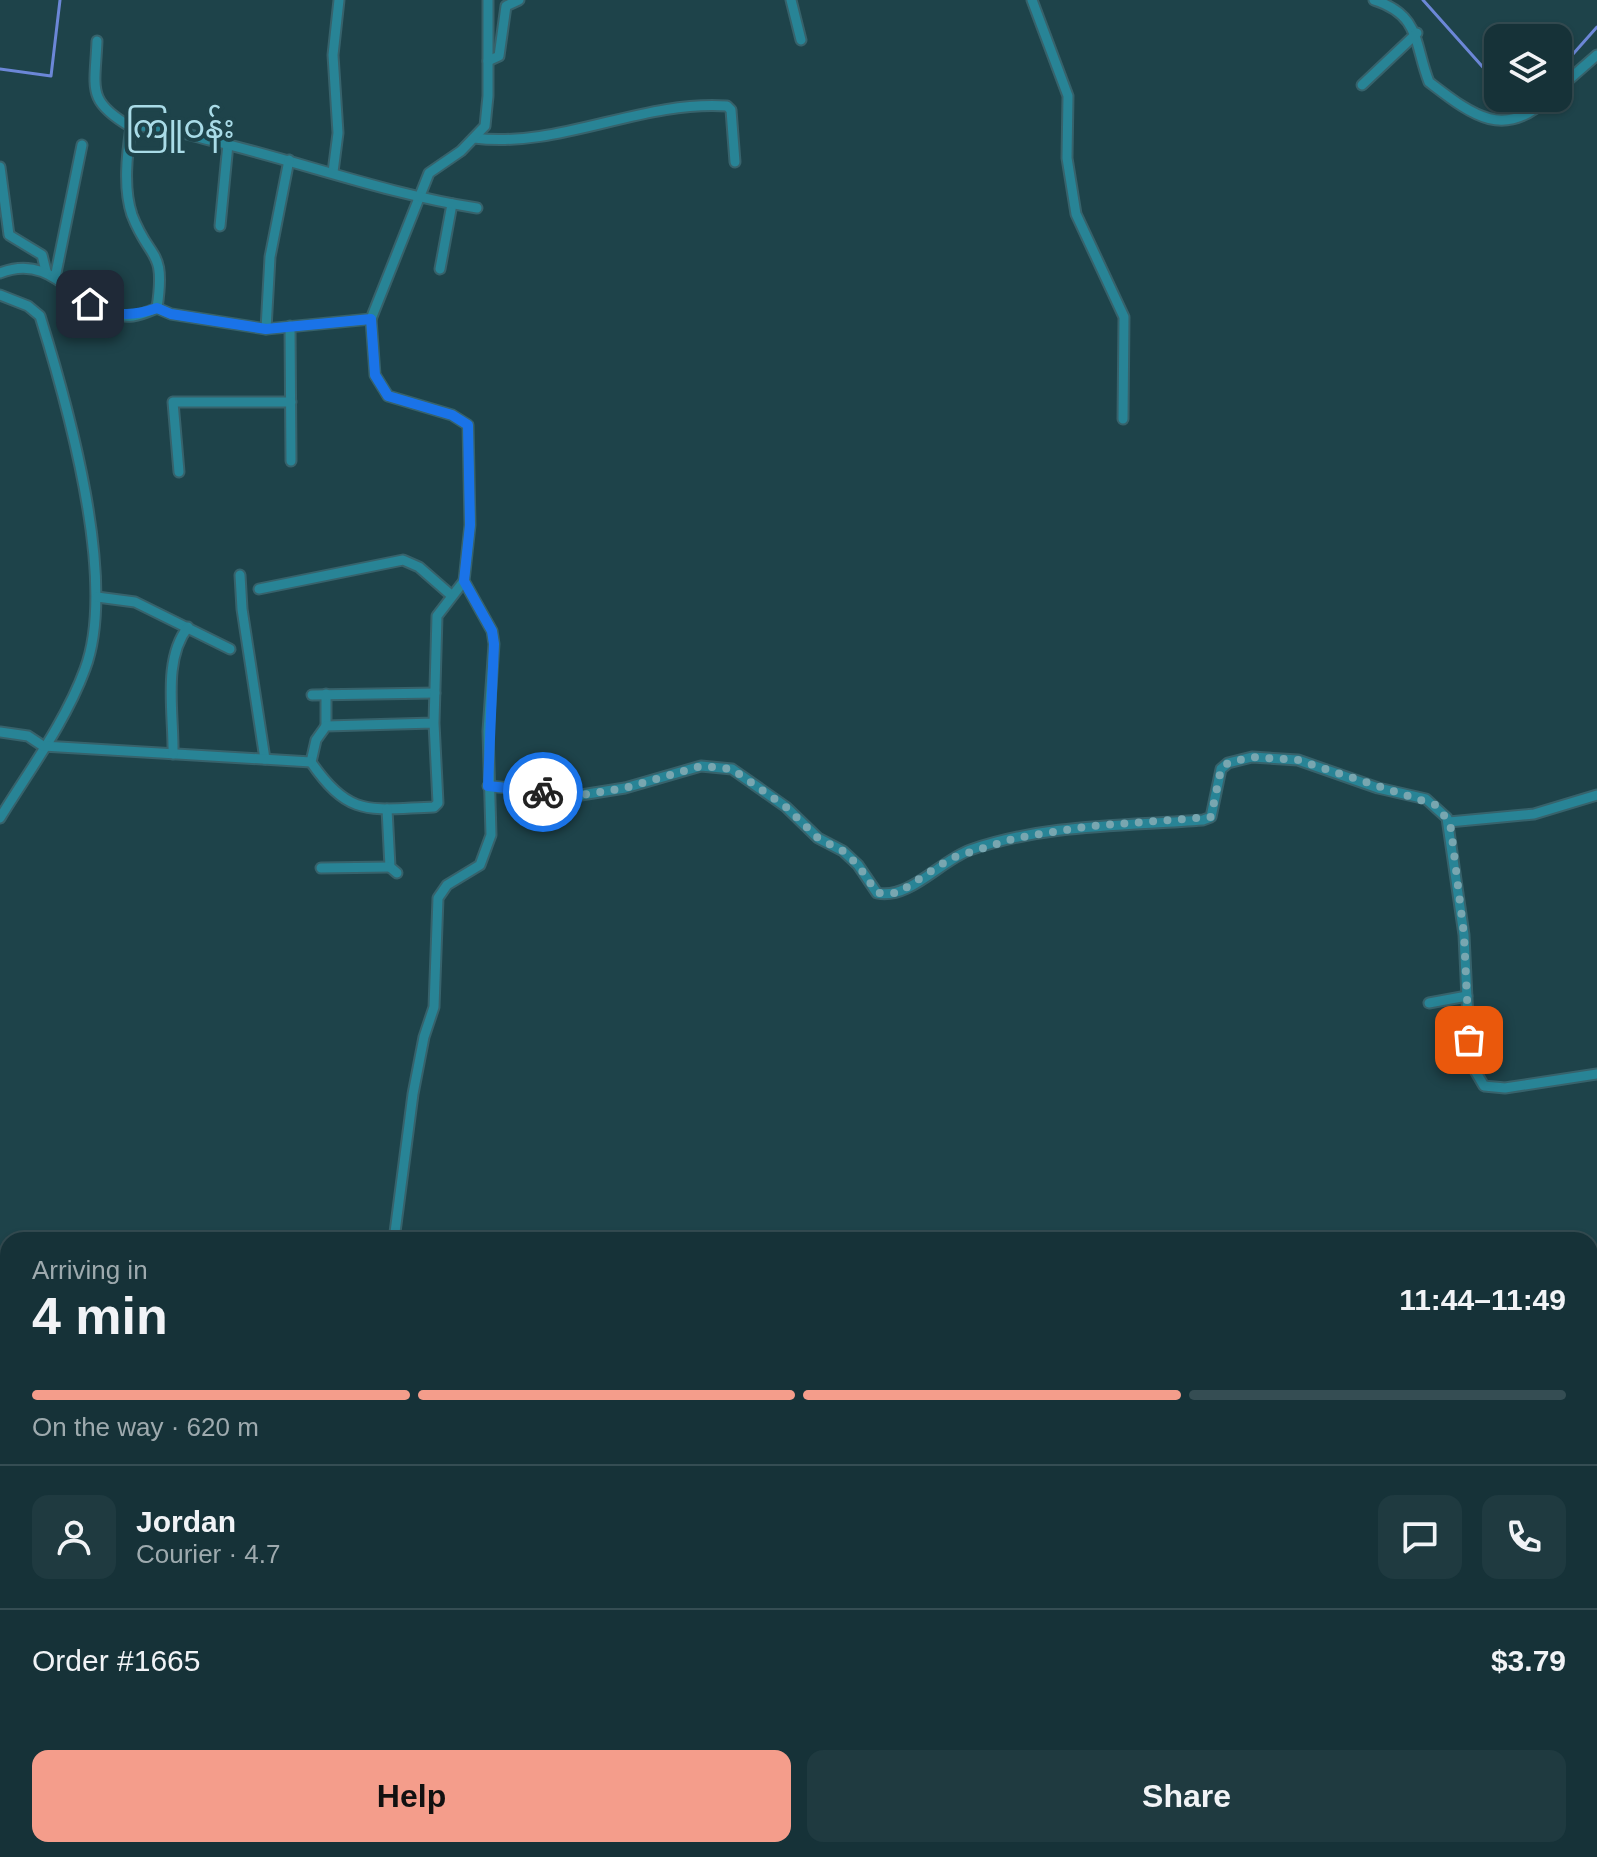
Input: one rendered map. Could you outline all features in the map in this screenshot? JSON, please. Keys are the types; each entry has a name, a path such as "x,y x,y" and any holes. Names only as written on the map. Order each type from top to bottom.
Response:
{"street":[{"path":"333,172 338,133 333,55 339,0"},
{"path":"395,1232 413,1094 424,1037 434,1007 438,898 447,885 470,873 485,859 491,835 488,786 492,631 464,581 470,525 468,425 452,415 388,396 375,375 371,319 429,173 485,126 488,112 488,0"},
{"path":"488,61 499,56 506,6 519,0"},
{"path":"791,0 801,40"},
{"path":"1032,0 1068,96 1067,158 1076,214 1124,317 1123,419"},
{"path":"1374,0 1405,17 1417,33 1429,82 1467,110 1491,120 1514,121 1534,112"},
{"path":"1362,85 1417,33"},
{"path":"97,41 95,86 99,103 108,114 131,127 155,127 228,144 420,197 477,208"},
{"path":"1572,77 1597,55"},
{"path":"474,138 503,142 662,108 727,106 731,110 735,162"},
{"path":"131,127 129,200 133,216 161,268 157,308"},
{"path":"220,226 228,144"},
{"path":"55,278 82,145"},
{"path":"266,329 270,257 289,160"},
{"path":"0,167 9,235 42,255 46,271 109,313 133,316 157,308 171,314 266,329 371,319"},
{"path":"440,269 452,204"},
{"path":"0,273 46,271"},
{"path":"0,295 28,306 40,316 87,506 97,597 93,641 86,668 0,818"},
{"path":"290,326 291,461"},
{"path":"179,472 173,402 291,402"},
{"path":"259,589 403,560 419,567 451,595"},
{"path":"240,575 242,609 265,759"},
{"path":"0,732 28,736 43,746 311,762 345,801 362,808 434,807 438,803 434,723 437,616 464,581"},
{"path":"97,597 135,602 230,649"},
{"path":"173,754 173,659 178,640 188,627"},
{"path":"312,695 435,693"},
{"path":"311,762 316,740 326,726 326,694"},
{"path":"326,726 434,723"},
{"path":"488,786 581,795 625,788 701,766 732,769 786,807 818,838 834,845 858,865 877,893 888,895 898,893 951,858 1016,838 1091,826 1211,817 1221,769 1239,759 1298,760 1319,765 1378,788 1426,799 1449,822 1467,996 1470,1062 1484,1086 1505,1088 1597,1074"},
{"path":"1449,822 1534,814 1597,795"},
{"path":"321,868 394,870 387,809"},
{"path":"1429,1003 1467,996"}],"waterway":[{"path":"0,69 51,76 60,0"},
{"path":"1423,0 1484,68"},
{"path":"1572,55 1597,27"}],"way so far":[{"path":"543,792 581,795 625,788 701,766 732,769 753,781 818,838 834,845 858,865 877,893 888,895 898,893 951,858 994,843 1091,826 1211,817 1221,769 1239,759 1298,760 1319,765 1378,788 1426,799 1436,805 1449,822 1464,935 1469,1040"}],"district":[{"name":"ကြူဝန်း","path":"180,127"}],"route":[{"path":"90,304 109,313 133,316 157,308 171,314 266,329 371,319 375,375 388,396 452,415 468,425 470,539 463,569 464,581 467,592 492,631 494,644 488,786 543,792"}]}
